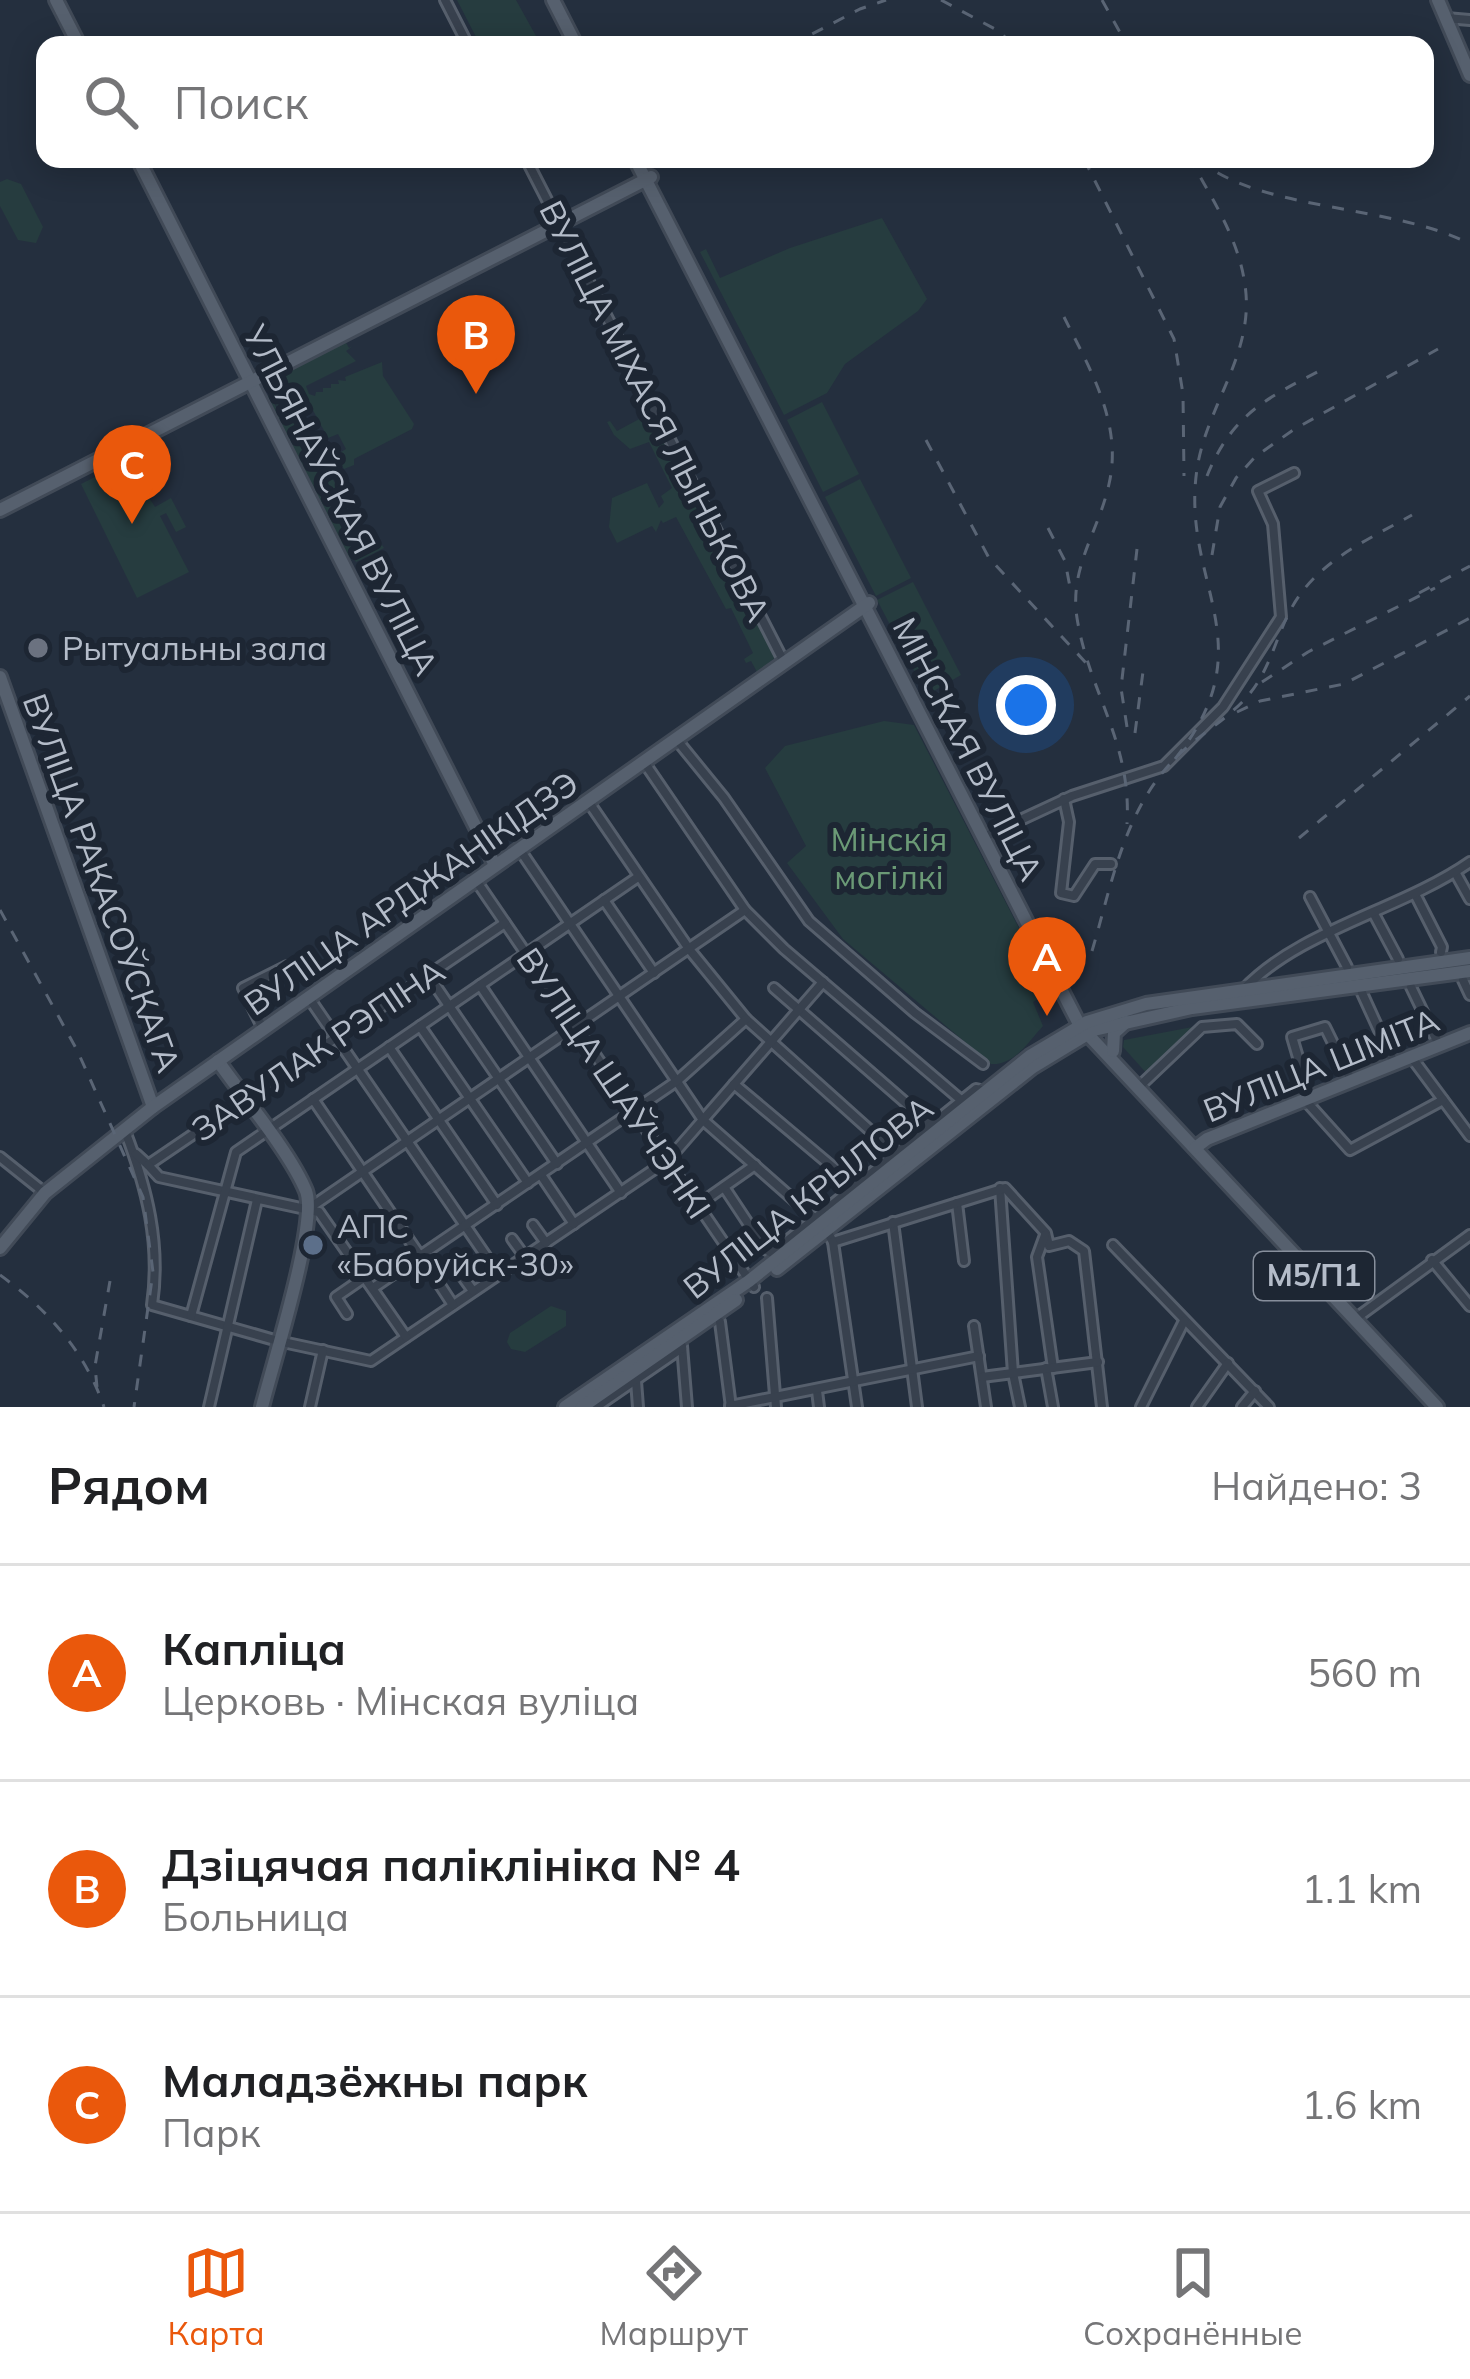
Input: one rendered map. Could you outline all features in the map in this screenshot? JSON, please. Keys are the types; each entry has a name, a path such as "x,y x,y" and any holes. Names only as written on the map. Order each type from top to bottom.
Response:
{"main road":[{"path":"56,0 74,36"},
{"path":"557,0 575,36"},
{"path":"1438,0 1470,75"},
{"name":"УЛЬЯНАЎСКАЯ ВУЛІЦА","path":"142,168 496,865"},
{"name":"МІНСКАЯ ВУЛІЦА","path":"644,168 1087,1028 1442,1407"},
{"path":"0,510 650,178"},
{"name":"ВУЛІЦА АРДЖАНІКІДЗЭ","path":"0,1248 45,1193 153,1107 867,604"},
{"name":"ВУЛІЦА РАКАСОЎСКАГА","path":"0,677 153,1107"},
{"path":"1087,1028 1243,991 1470,958"},
{"path":"1087,1028 1146,1004 1467,976"},
{"path":"1113,1051 1114,1033 1128,1020"},
{"name":"МІНСКАЯ ВУЛІЦА","path":"1087,1028 1197,1146"},
{"name":"ВУЛІЦА КРЫЛОВА","path":"582,1407 682,1343 1040,1049 1087,1028"},
{"name":"ВУЛІЦА КРЫЛОВА","path":"924,1147 1087,1028"},
{"name":"ВУЛІЦА ШМІТА","path":"1197,1146 1470,1033"},
{"path":"218,1061 305,1188 308,1209 262,1407"},
{"name":"ВУЛІЦА КРЫЛОВА","path":"566,1407 752,1284"}],"street":[{"path":"445,0 463,36"},
{"path":"1446,18 1470,20"},
{"name":"ВУЛІЦА МІХАСЯ ЛЫНЬКОВА","path":"531,168 784,662"},
{"path":"986,836 1064,799 1164,766 1222,707 1281,617 1273,524 1258,491 1294,473"},
{"path":"676,739 752,836 804,916 915,1013 983,1064"},
{"path":"644,762 745,910 961,1100"},
{"path":"1064,799 1069,822 1061,893 1073,896 1095,863 1112,864"},
{"path":"588,801 689,949 746,1019 893,1152"},
{"path":"520,850 703,1120 824,1228 857,1407"},
{"path":"1243,991 1281,956 1415,896 1470,862"},
{"path":"1455,872 1470,898"},
{"path":"191,1316 232,1158 248,1140 638,877"},
{"name":"ВУЛІЦА ШАЎЧЭНКІ","path":"475,879 752,1284"},
{"path":"1415,896 1441,952"},
{"path":"1310,897 1347,967"},
{"path":"604,900 654,974"},
{"path":"308,1209 745,910"},
{"path":"1375,914 1398,959"},
{"name":"ЗАВУЛАК РЭПІНА","path":"148,1166 505,923"},
{"path":"262,1029 243,988 287,966"},
{"path":"428,975 557,1164"},
{"path":"1467,976 1470,995"},
{"path":"125,1130 149,1203 155,1246 152,1305 278,1341 371,1361 668,1160 824,982"},
{"path":"480,985 621,1193"},
{"path":"1411,987 1439,1046"},
{"path":"774,988 930,1124"},
{"path":"1362,993 1395,1065"},
{"path":"308,996 499,1275"},
{"path":"373,1288 677,1081 746,1019"},
{"path":"1143,1083 1202,1027 1237,1024 1257,1044"},
{"path":"420,1026 528,1184"},
{"path":"1352,1082 1325,1027 1292,1037 1305,1081 1305,1100 1350,1150 1443,1100"},
{"path":"389,1047 497,1205"},
{"path":"1412,1058 1470,1136"},
{"path":"734,1084 854,1185"},
{"path":"824,1228 854,1185 893,1152 976,1089 986,1092"},
{"path":"313,1099 421,1256"},
{"path":"133,1150 159,1177 319,1212 406,1337"},
{"path":"0,1157 45,1193"},
{"path":"698,1205 755,1165"},
{"path":"541,1175 574,1224"},
{"name":"ВУЛІЦА КРЫЛОВА","path":"724,1187 772,1253 824,1228"},
{"path":"824,1228 893,1222 1003,1188"},
{"path":"1003,1188 1046,1233 1048,1246 1069,1241 1084,1251 1102,1407"},
{"path":"1003,1188 1013,1372 1020,1407"},
{"path":"212,1406 257,1200"},
{"path":"957,1203 964,1262"},
{"path":"893,1222 917,1407"},
{"path":"532,1225 546,1243"},
{"path":"1046,1233 1037,1257 1053,1407"},
{"path":"1358,1317 1470,1235"},
{"path":"512,1239 525,1257"},
{"path":"1113,1245 1269,1407"},
{"path":"1432,1260 1468,1300"},
{"path":"457,1269 473,1292"},
{"path":"347,1314 336,1297 365,1277"},
{"path":"436,1279 453,1305"},
{"path":"766,1298 776,1403"},
{"path":"1141,1407 1184,1321"},
{"path":"720,1322 730,1407 776,1403 979,1356"},
{"path":"974,1326 986,1407"},
{"path":"682,1343 687,1407"},
{"path":"310,1407 323,1350"},
{"path":"982,1376 1098,1361"},
{"path":"1197,1407 1228,1363"},
{"path":"596,1407 629,1381 638,1407"},
{"path":"817,1391 819,1407"},
{"path":"1242,1407 1255,1391"}],"green space":[{"path":"457,0 516,0 536,36 475,36"},
{"path":"7,179 21,184 43,227 36,243 18,240 0,206 0,182"},
{"path":"882,218 927,299 918,311 845,364 827,393 784,415 700,252 706,249 720,278 790,248"},
{"path":"344,339 349,348 353,346 346,351 356,361 306,386 309,394 315,396 339,384 338,380 346,381 345,377 382,362 383,376 414,424 344,469 336,455 346,449 338,434 328,438 308,401 296,406 352,517 360,513 361,519 354,524 369,551 384,548 356,562 353,558 346,561 262,398 270,395 285,425 270,390 282,387 265,381"},
{"path":"822,402 859,474 823,492 787,420"},
{"path":"647,403 775,658 757,672 744,659 753,653 731,608 726,609 676,517 661,520 656,532 652,526 617,543 609,527 612,498 647,483 659,508 664,502 661,496 672,488 649,442 630,449 607,422 617,431 641,418 636,407"},
{"path":"136,456 144,492 155,507 171,498 186,527 176,532 166,513 160,516 189,572 137,598 81,484"},
{"path":"860,479 911,578 876,596 825,497"},
{"path":"913,582 961,675 927,695 877,600"},
{"name":"Мінскія могілкі","path":"884,721 914,725 1051,990 1033,1002 1043,1026 1020,1051 999,1064 991,1064 843,939 787,863 806,846 765,768 785,746"},
{"path":"1203,1025 1149,1076 1123,1047 1124,1040"},
{"path":"551,1306 566,1311 566,1326 525,1352 511,1349 510,1333"}],"railway":[{"path":"808,36 886,0"},
{"path":"941,0 1004,36"},
{"path":"1102,0 1122,36"},
{"path":"1088,168 1174,339 1183,394 1184,476"},
{"path":"1175,759 1202,718 1215,681 1218,647 1199,547 1197,469 1246,317 1239,258 1195,168"},
{"path":"1212,168 1256,189 1404,221 1470,244"},
{"path":"1064,317 1102,398 1112,440 1109,484 1081,566 1076,600 1083,645 1123,768 1127,824"},
{"path":"1212,555 1220,507 1255,457 1293,430 1438,349"},
{"path":"1207,476 1228,437 1253,410 1323,369"},
{"path":"926,440 989,558 1087,664"},
{"path":"1092,951 1120,853 1153,785 1178,755 1251,692 1291,609 1314,578 1344,554 1412,515"},
{"path":"1048,528 1065,561 1070,587"},
{"path":"1127,727 1121,688 1137,549"},
{"path":"1419,593 1470,566"},
{"path":"1262,682 1308,652 1435,588"},
{"path":"1237,712 1260,701 1344,684 1470,618"},
{"path":"1135,733 1144,664"},
{"path":"1299,838 1470,696"},
{"path":"0,910 77,1050 143,1197 153,1272 134,1407"},
{"path":"0,1275 62,1333 104,1407"},
{"path":"97,1387 95,1366 110,1281"}],"place":[{"name":"Дзіцячая паліклініка № 4","path":"476,394"},
{"name":"Маладзёжны парк","path":"132,524"},
{"name":"Рытуальны зала","path":"38,648"},
{"name":"Капліца","path":"1047,1016"},
{"name":"АПС «Бабруйск-30»","path":"313,1245"}]}
